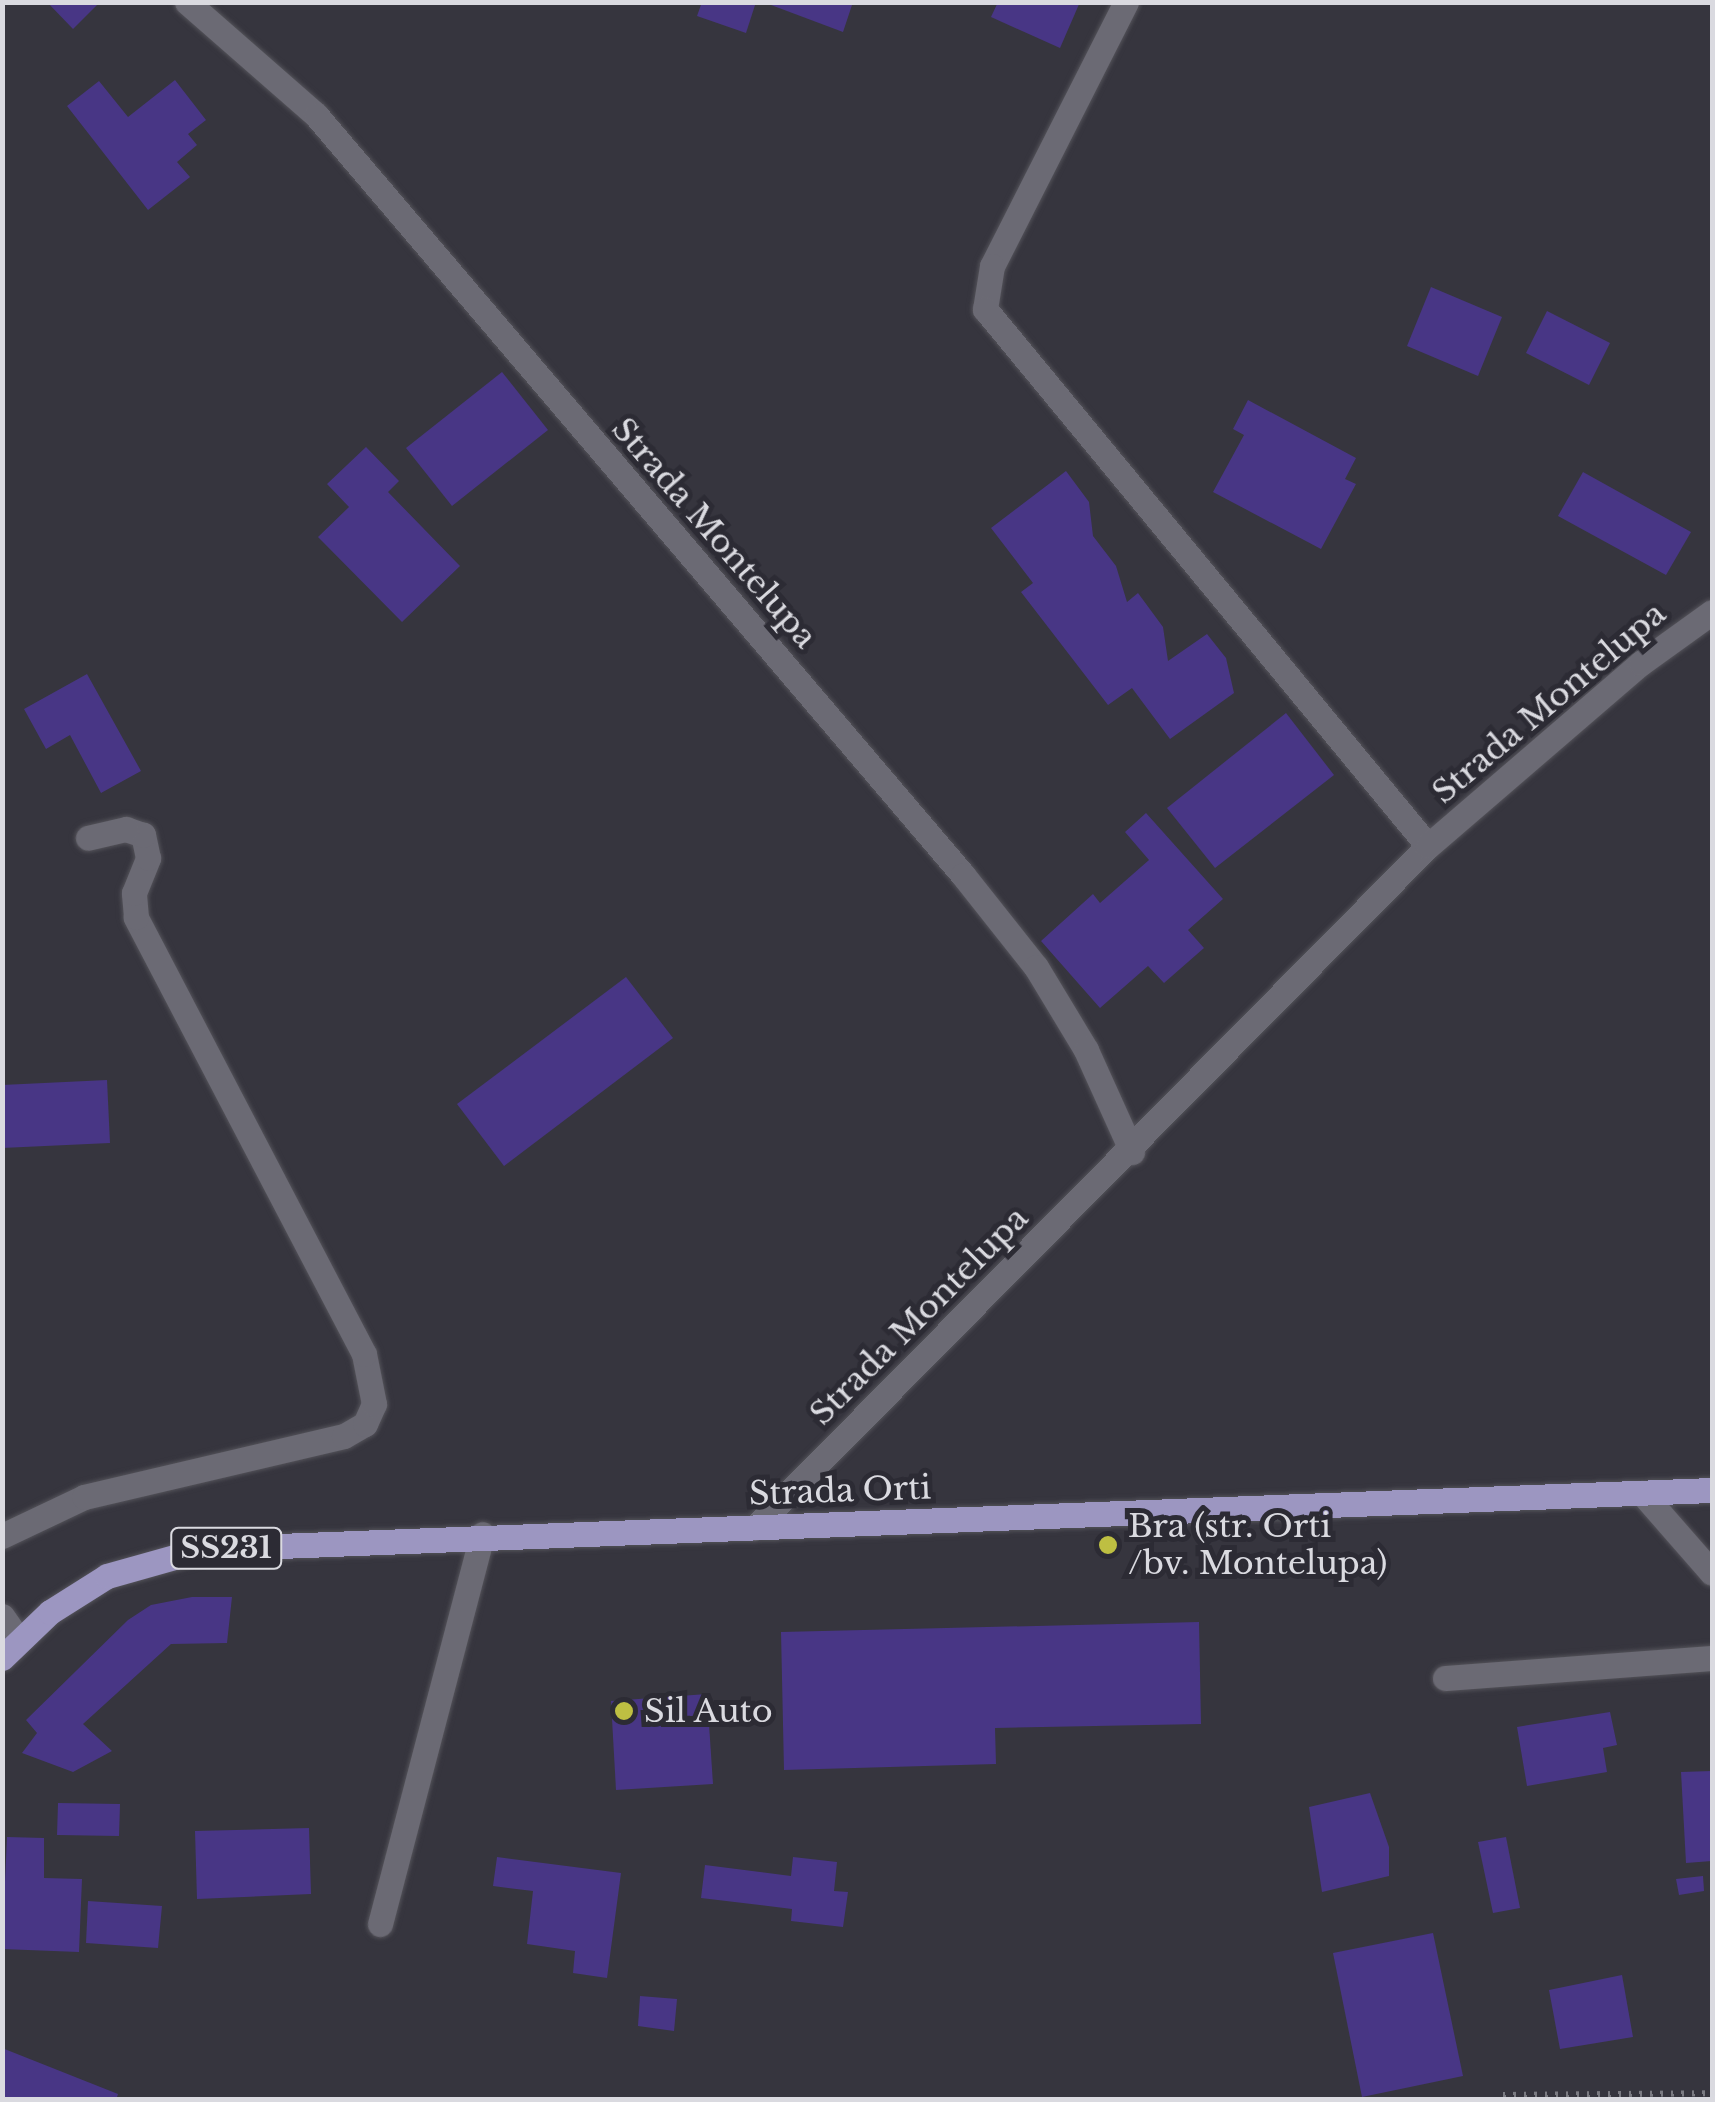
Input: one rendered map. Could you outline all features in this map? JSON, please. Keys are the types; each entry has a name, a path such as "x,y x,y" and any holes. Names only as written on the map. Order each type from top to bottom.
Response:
{"main road":[{"name":"Strada Orti","path":"10,1649 77,1594 166,1555 482,1534 754,1528 1712,1490"}],"street":[{"name":"Strada Montelupa","path":"187,2 316,115 964,874 1036,967 1086,1050 1132,1152"},
{"name":"Strada Montelupa","path":"1126,2 992,266 984,310 1428,846"},
{"name":"Strada Montelupa","path":"754,1528 1132,1152 1428,846 1640,663 1712,612"},
{"path":"2,1536 84,1496 344,1436 365,1424 374,1404 364,1354 136,918 134,893 148,858 142,835 126,829 88,838"},
{"path":"1642,1492 1712,1573"},
{"path":"380,1924 482,1534"},
{"path":"2,1616 10,1649"},
{"path":"1446,1678 1712,1658"}],"path":[{"path":"1503,2095 1712,2093"}],"building":[{"path":"47,2 100,2 73,29"},
{"path":"702,2 756,2 746,33 697,16"},
{"path":"763,2 853,2 843,32"},
{"path":"998,2 1080,2 1060,48 991,17"},
{"path":"175,80 206,120 188,134 197,145 177,162 190,177 148,210 67,106 99,81 128,117"},
{"path":"1431,287 1502,317 1478,376 1407,346"},
{"path":"1547,311 1610,343 1589,385 1526,353"},
{"path":"502,372 548,430 452,506 406,448"},
{"path":"1248,400 1356,458 1345,479 1356,484 1321,549 1213,492 1244,435 1233,429"},
{"path":"366,447 399,481 388,492 460,566 402,622 318,537 349,507 327,484"},
{"path":"1066,471 1089,502 1093,536 1116,566 1127,602 1138,593 1163,627 1168,661 1207,634 1226,658 1234,693 1170,739 1132,688 1108,705 1021,592 1033,583 991,528"},
{"path":"1583,472 1691,532 1666,575 1558,516"},
{"path":"87,674 141,771 101,793 70,735 46,749 24,709"},
{"path":"1286,713 1334,775 1215,868 1167,808"},
{"path":"1146,813 1223,899 1188,930 1204,948 1164,983 1148,966 1100,1008 1041,941 1093,894 1100,903 1149,860 1125,832"},
{"path":"626,977 673,1038 504,1166 457,1104"},
{"path":"107,1080 110,1143 2,1148 2,1085"},
{"path":"192,1597 232,1597 227,1643 171,1644 83,1724 112,1751 73,1772 22,1753 37,1733 26,1720 128,1620 151,1605"},
{"path":"1199,1622 1201,1724 995,1728 996,1764 784,1770 781,1632"},
{"path":"707,1694 713,1784 616,1790 611,1701"},
{"path":"1610,1712 1617,1745 1603,1748 1607,1772 1527,1786 1517,1727"},
{"path":"1712,1771 1712,1861 1686,1863 1681,1772"},
{"path":"1370,1793 1389,1847 1389,1876 1322,1892 1309,1807"},
{"path":"58,1803 120,1804 119,1836 57,1835"},
{"path":"309,1828 311,1894 197,1899 195,1831"},
{"path":"7,1837 44,1838 44,1878 82,1879 79,1952 2,1949"},
{"path":"1506,1837 1520,1908 1493,1913 1478,1842"},
{"path":"497,1857 621,1873 607,1978 573,1973 575,1951 527,1944 533,1891 493,1886"},
{"path":"793,1857 837,1862 834,1891 848,1892 843,1927 791,1921 792,1909 701,1898 705,1865 791,1876"},
{"path":"1703,1876 1704,1891 1679,1895 1676,1879"},
{"path":"88,1901 162,1906 158,1948 86,1943"},
{"path":"1433,1933 1463,2076 1362,2097 1333,1953"},
{"path":"1622,1975 1633,2037 1560,2049 1549,1990"},
{"path":"640,1996 677,1999 674,2031 638,2026"},
{"path":"2,2048 118,2094 116,2100 2,2100"}],"place":[{"name":"Bra (str. Orti /bv. Montelupa)","path":"1108,1545"},
{"name":"Sil Auto","path":"624,1711"}]}
